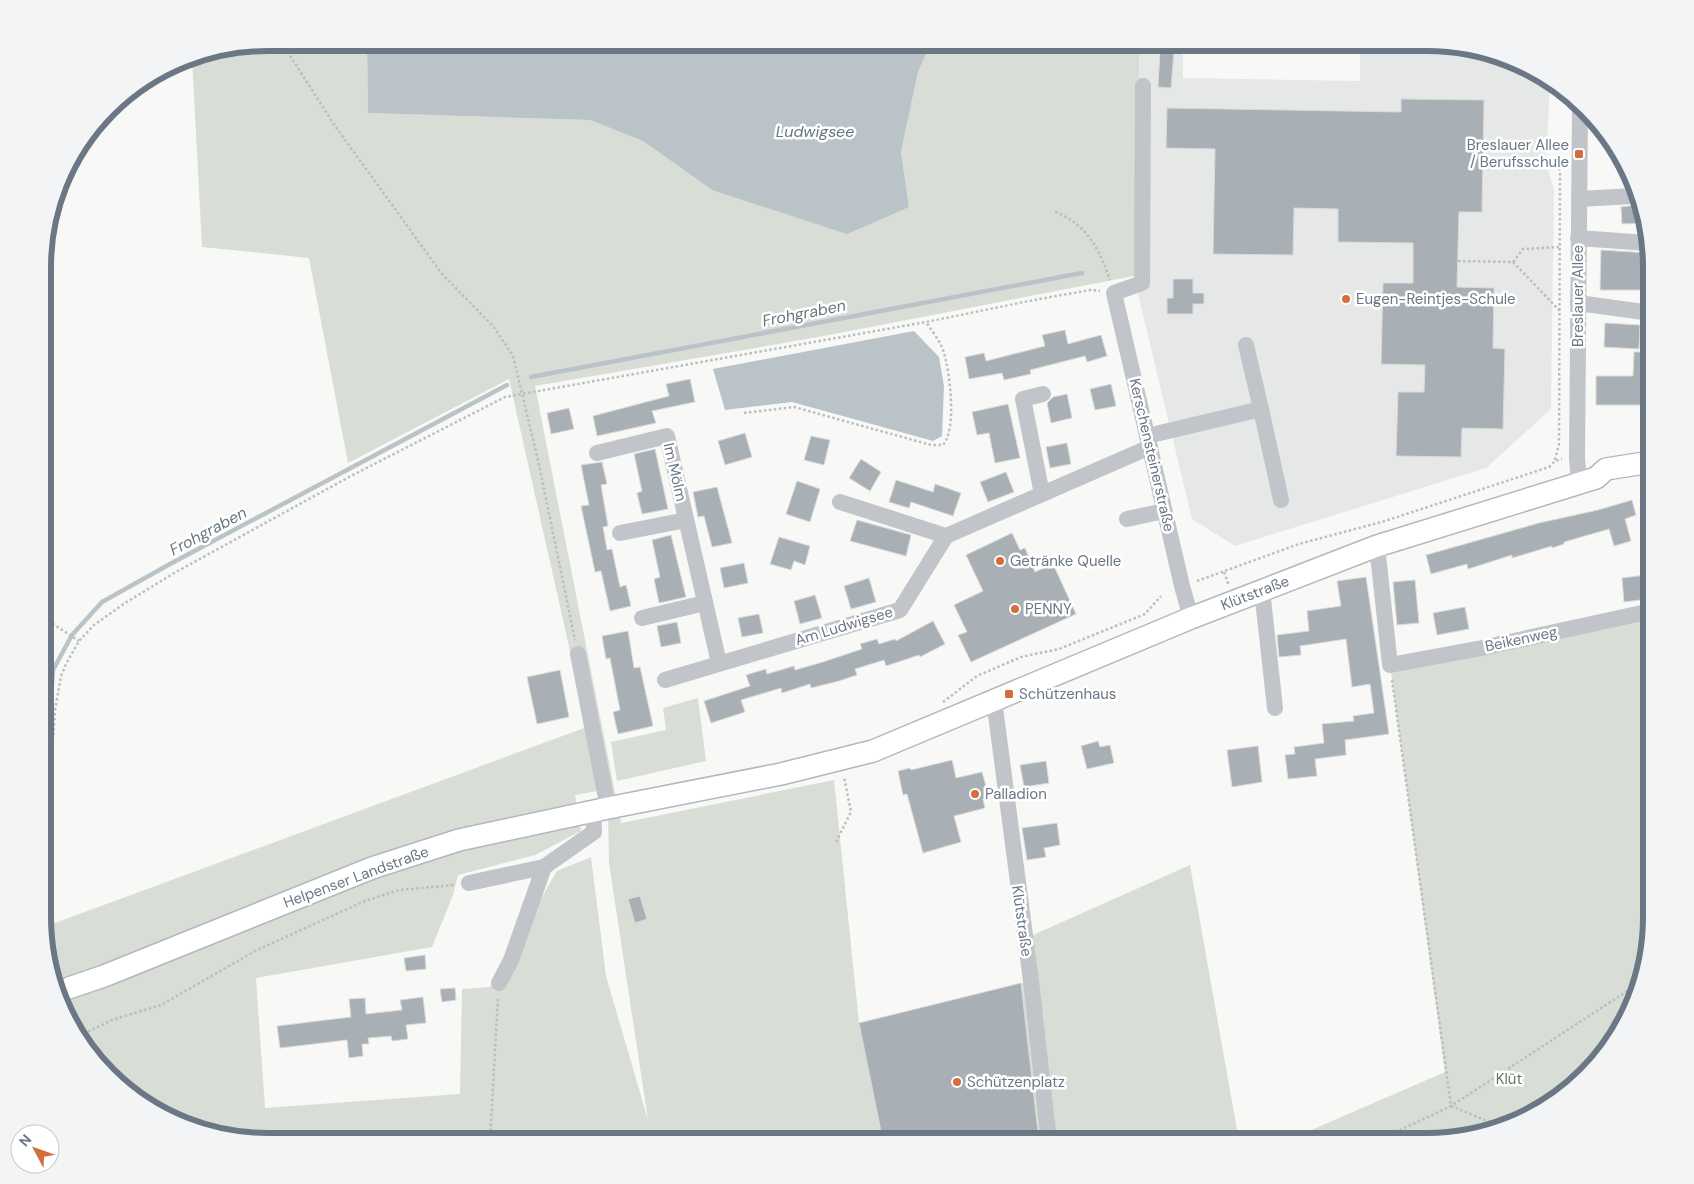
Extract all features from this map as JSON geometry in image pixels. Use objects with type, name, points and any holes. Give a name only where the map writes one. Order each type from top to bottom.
[{"type":"main road","name":"Klütstraße","points":[[662,798],[781,774],[873,751],[1191,618],[1378,546],[1587,481],[1606,470],[1643,463]]},
{"type":"main road","name":"Klütstraße","points":[[1587,481],[1608,482],[1643,476]]},
{"type":"main road","name":"Helpenser Landstraße","points":[[64,990],[104,976],[372,868],[459,840],[662,798]]},
{"type":"street","points":[[1114,293],[1142,283],[1143,86]]},
{"type":"street","name":"Breslauer Allee","points":[[1580,116],[1576,458],[1587,481]]},
{"type":"street","points":[[1578,199],[1630,196]]},
{"type":"street","points":[[1578,238],[1641,243]]},
{"type":"street","name":"Kerschensteinerstraße","points":[[1114,293],[1164,511],[1191,618]]},
{"type":"street","points":[[1578,303],[1643,312]]},
{"type":"street","points":[[1246,345],[1281,500]]},
{"type":"street","points":[[1042,494],[1023,399],[1043,394]]},
{"type":"street","points":[[840,502],[946,536],[1042,494],[1149,442],[1261,408]]},
{"type":"street","name":"Im Mölm","points":[[597,453],[667,436],[719,663]]},
{"type":"street","points":[[1127,519],[1164,511]]},
{"type":"street","name":"Im Mölm","points":[[620,533],[686,520]]},
{"type":"street","name":"Am Ludwigsee","points":[[665,680],[900,610],[946,536]]},
{"type":"street","points":[[1378,546],[1390,665]]},
{"type":"street","points":[[1262,590],[1275,708]]},
{"type":"street","points":[[642,618],[705,603]]},
{"type":"street","name":"Beikenweg","points":[[1390,665],[1482,648],[1643,613]]},
{"type":"street","points":[[469,883],[544,867],[594,832],[601,810],[578,654]]},
{"type":"street","name":"Klütstraße","points":[[994,700],[1031,981],[1048,1133]]},
{"type":"street","points":[[499,983],[511,960],[544,867]]},
{"type":"path","points":[[288,51],[335,126],[442,274],[493,326],[513,356],[538,460],[578,654]]},
{"type":"path","points":[[1194,582],[1299,544],[1385,521],[1549,467],[1554,461],[1559,444],[1561,247],[1558,155]]},
{"type":"path","points":[[51,770],[55,710],[61,676],[79,641],[94,625],[125,603],[185,567],[349,477],[505,398],[926,322],[1090,290],[1114,293],[1092,239],[1070,217],[1055,212]]},
{"type":"path","points":[[1513,262],[1523,249],[1561,247]]},
{"type":"path","points":[[1458,261],[1513,262],[1561,312]]},
{"type":"path","points":[[744,413],[794,407],[931,445],[943,445],[948,439],[951,398],[944,351],[926,322]]},
{"type":"path","points":[[1554,461],[1576,458]]},
{"type":"path","points":[[937,706],[977,676],[1021,657],[1059,649],[1145,614],[1161,596]]},
{"type":"path","points":[[51,623],[79,641]]},
{"type":"path","points":[[1390,665],[1451,1106]]},
{"type":"path","points":[[836,842],[851,812],[841,760]]},
{"type":"path","points":[[85,1033],[112,1020],[161,1005],[257,950],[365,902],[399,890],[469,883]]},
{"type":"path","points":[[490,1133],[499,983]]},
{"type":"path","points":[[1396,1133],[1451,1106],[1630,989]]},
{"type":"path","points":[[1451,1106],[1491,1122]]},
{"type":"shaded area","name":"Eugen-Reintjes-Schule","points":[[1139,51],[1183,51],[1183,78],[1360,81],[1360,51],[1455,53],[1469,55],[1509,68],[1535,80],[1550,90],[1546,162],[1554,190],[1551,409],[1486,468],[1235,546],[1192,519],[1138,294]]},
{"type":"green space","points":[[268,51],[367,51],[368,113],[590,120],[643,141],[712,190],[909,207],[901,152],[918,72],[927,51],[1139,51],[1139,275],[824,336],[535,386],[621,823],[834,780],[859,1023],[1031,981],[1024,939],[1190,865],[1238,1133],[268,1133],[225,1129],[198,1121],[159,1104],[125,1079],[105,1059],[80,1025],[63,986],[55,959],[52,924],[587,727],[509,379],[348,463],[309,258],[202,247],[192,65],[225,55]],"holes":[[[603,790],[608,808],[609,863],[648,1120],[606,976],[591,857],[557,871],[490,987],[462,989],[460,1094],[265,1108],[256,978],[432,947],[453,895],[458,875],[535,855],[581,831],[575,795]]]},
{"type":"green space","name":"Klüt","points":[[1643,613],[1643,916],[1639,959],[1626,999],[1606,1037],[1589,1059],[1569,1079],[1535,1104],[1496,1121],[1455,1131],[1426,1133],[1304,1133],[1445,1072],[1390,665]]},
{"type":"green space","points":[[698,698],[706,761],[617,781],[611,742],[666,730],[663,708]]},
{"type":"water","name":"Ludwigsee","points":[[367,51],[927,51],[918,72],[901,152],[909,207],[847,234],[712,190],[643,141],[590,120],[368,113]]},
{"type":"water","points":[[914,331],[939,357],[944,386],[942,436],[933,441],[792,402],[725,410],[713,369]]},
{"type":"building","points":[[1160,51],[1174,52],[1171,88],[1158,87]]},
{"type":"building","points":[[1401,99],[1484,100],[1482,212],[1459,212],[1457,287],[1494,288],[1493,348],[1505,349],[1503,429],[1462,428],[1461,457],[1396,456],[1398,392],[1424,392],[1425,365],[1381,364],[1383,283],[1413,283],[1413,243],[1338,242],[1338,209],[1294,208],[1293,255],[1213,254],[1215,149],[1166,148],[1167,108],[1401,112]]},
{"type":"building","points":[[1633,205],[1638,223],[1622,224],[1621,207]]},
{"type":"building","points":[[1601,250],[1642,253],[1643,290],[1600,290]]},
{"type":"building","points":[[1173,279],[1193,279],[1193,293],[1204,293],[1204,304],[1193,304],[1193,314],[1167,314],[1167,298],[1173,298]]},
{"type":"building","points":[[1605,323],[1640,325],[1639,349],[1604,347]]},
{"type":"building","points":[[1065,330],[1068,344],[1101,335],[1107,356],[1087,362],[1085,356],[1030,370],[1031,374],[1004,380],[1002,373],[969,379],[965,357],[984,353],[986,361],[1045,346],[1042,335]]},
{"type":"building","points":[[1634,352],[1643,352],[1643,405],[1596,405],[1596,376],[1633,376]]},
{"type":"building","points":[[690,379],[695,402],[652,411],[656,423],[597,436],[593,416],[669,396],[666,384]]},
{"type":"building","points":[[1111,384],[1116,406],[1095,410],[1090,389]]},
{"type":"building","points":[[1067,394],[1072,418],[1051,423],[1047,403],[1053,397]]},
{"type":"building","points":[[1008,404],[1020,458],[995,463],[989,433],[977,435],[972,412]]},
{"type":"building","points":[[569,408],[574,429],[551,434],[547,413]]},
{"type":"building","points":[[745,433],[752,457],[725,465],[718,441]]},
{"type":"building","points":[[811,436],[830,440],[824,465],[804,460]]},
{"type":"building","points":[[1067,443],[1071,464],[1050,468],[1046,447]]},
{"type":"building","points":[[655,449],[668,509],[642,514],[637,493],[642,491],[634,454]]},
{"type":"building","points":[[861,459],[881,472],[870,491],[849,478]]},
{"type":"building","points":[[602,462],[607,484],[601,485],[608,526],[603,527],[607,550],[612,549],[620,587],[626,585],[631,606],[610,611],[601,571],[595,572],[581,506],[589,505],[581,465]]},
{"type":"building","points":[[1006,472],[1014,492],[988,502],[980,482]]},
{"type":"building","points":[[896,480],[933,492],[935,484],[961,493],[953,516],[911,502],[909,508],[889,502]]},
{"type":"building","points":[[797,481],[820,489],[810,522],[786,514]]},
{"type":"building","points":[[717,487],[732,543],[712,547],[704,516],[698,517],[693,492]]},
{"type":"building","points":[[1632,500],[1636,515],[1625,519],[1631,541],[1614,546],[1609,529],[1564,542],[1564,544],[1552,548],[1552,546],[1512,558],[1512,555],[1468,569],[1467,564],[1431,574],[1426,555],[1539,523],[1598,510]]},
{"type":"building","points":[[857,520],[911,535],[906,556],[850,541]]},
{"type":"building","name":"PENNY","points":[[1012,533],[1020,550],[1025,548],[1035,572],[1053,564],[1076,614],[971,662],[958,635],[967,632],[954,605],[983,591],[966,555]]},
{"type":"building","points":[[671,535],[686,597],[659,603],[654,579],[660,577],[652,540]]},
{"type":"building","points":[[779,537],[810,546],[805,565],[794,561],[791,570],[770,564]]},
{"type":"building","points":[[744,563],[748,583],[724,588],[720,568]]},
{"type":"building","points":[[1643,575],[1643,600],[1624,602],[1622,578]]},
{"type":"building","points":[[1366,577],[1389,734],[1345,740],[1346,755],[1315,759],[1317,776],[1288,779],[1285,755],[1295,754],[1294,747],[1324,743],[1322,724],[1354,721],[1353,716],[1374,713],[1370,684],[1352,687],[1346,639],[1300,646],[1301,655],[1279,657],[1277,635],[1309,631],[1307,611],[1341,606],[1337,581]]},
{"type":"building","points":[[869,578],[876,602],[851,609],[844,586]]},
{"type":"building","points":[[1415,580],[1419,623],[1397,625],[1393,582]]},
{"type":"building","points":[[815,595],[822,618],[800,624],[794,601]]},
{"type":"building","points":[[1465,607],[1469,629],[1437,635],[1433,613]]},
{"type":"building","points":[[759,614],[763,633],[742,637],[738,618]]},
{"type":"building","points":[[933,621],[945,644],[920,657],[919,655],[886,666],[884,660],[855,669],[857,675],[839,681],[811,688],[810,684],[782,693],[781,688],[741,700],[745,712],[711,723],[704,701],[750,686],[746,675],[766,669],[767,674],[794,666],[795,670],[862,649],[860,644],[877,639],[879,644],[895,639],[896,641]]},
{"type":"building","points":[[677,622],[681,643],[661,647],[657,626]]},
{"type":"building","points":[[628,631],[634,668],[640,667],[653,726],[618,734],[613,712],[620,710],[610,658],[606,659],[602,636]]},
{"type":"building","points":[[560,670],[569,717],[537,724],[527,677]]},
{"type":"building","points":[[1098,741],[1100,747],[1110,745],[1114,763],[1087,769],[1081,746]]},
{"type":"building","points":[[1258,746],[1262,782],[1232,787],[1227,750]]},
{"type":"building","points":[[952,760],[956,778],[982,772],[989,797],[983,799],[985,808],[954,816],[961,842],[923,853],[907,794],[903,795],[898,771],[910,768],[911,770]]},
{"type":"building","points":[[1046,761],[1049,783],[1024,787],[1020,765]]},
{"type":"building","points":[[1057,823],[1060,845],[1044,848],[1046,857],[1027,860],[1022,828]]},
{"type":"building","points":[[640,896],[647,919],[635,923],[628,899]]},
{"type":"building","points":[[425,955],[426,969],[406,971],[404,958]]},
{"type":"building","name":"Schützenplatz","points":[[1021,983],[1038,1133],[881,1133],[859,1023]]},
{"type":"building","points":[[455,988],[456,1000],[442,1002],[440,989]]},
{"type":"building","points":[[423,997],[426,1023],[406,1025],[408,1039],[392,1041],[391,1036],[368,1038],[369,1044],[362,1044],[363,1056],[349,1058],[347,1040],[280,1048],[277,1026],[351,1017],[349,999],[365,998],[366,1014],[402,1010],[400,1000]]},
{"type":"waterway","name":"Frohgraben","points":[[531,377],[1082,273]]},
{"type":"waterway","name":"Frohgraben","points":[[51,697],[53,670],[72,635],[102,602],[507,385]]},
{"type":"place","name":"Breslauer Allee / Berufsschule","points":[[1579,154]]},
{"type":"place","name":"Eugen-Reintjes-Schule","points":[[1346,299]]},
{"type":"place","name":"Getränke Quelle","points":[[1000,561]]},
{"type":"place","name":"PENNY","points":[[1015,609]]},
{"type":"place","name":"Schützenhaus","points":[[1009,694]]},
{"type":"place","name":"Palladion","points":[[975,794]]},
{"type":"place","name":"Schützenplatz","points":[[957,1082]]}]
